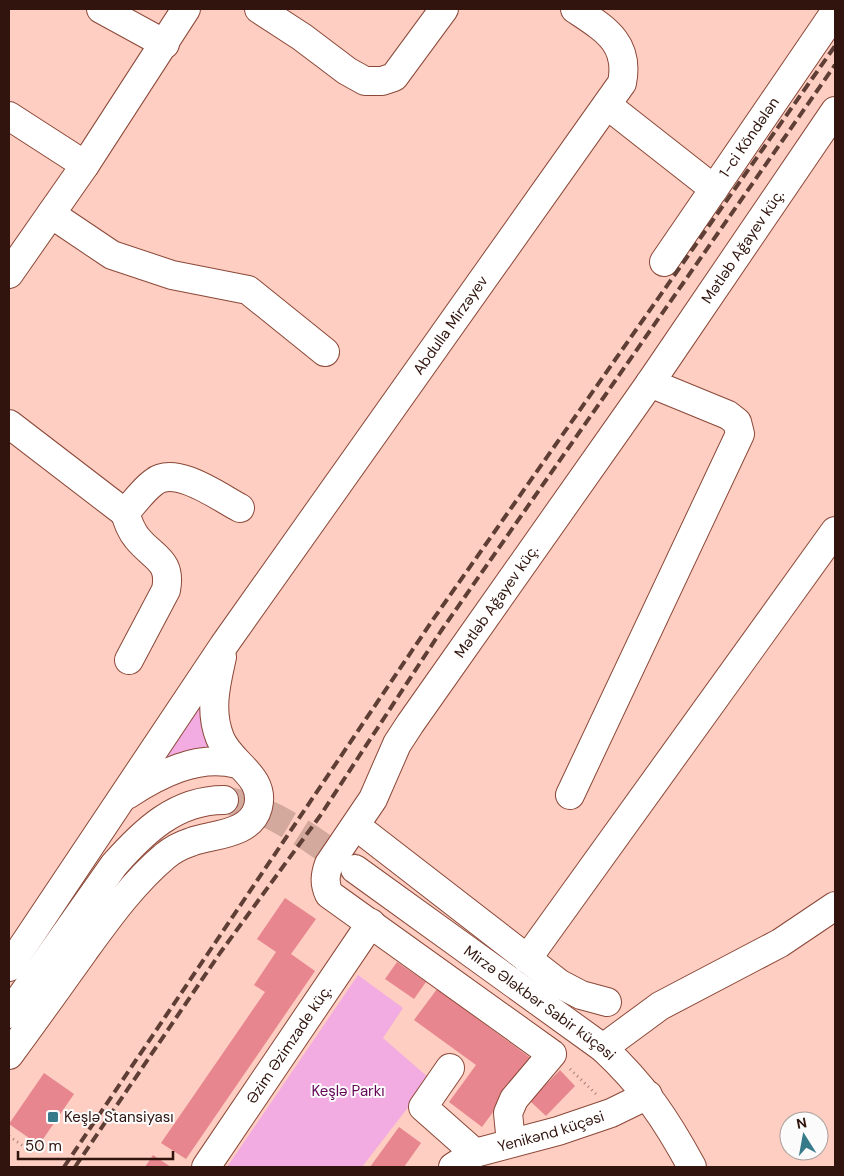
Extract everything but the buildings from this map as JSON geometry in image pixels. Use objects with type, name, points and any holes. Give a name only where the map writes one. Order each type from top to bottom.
[{"type":"street","points":[[101,9],[165,44]]},
{"type":"street","points":[[9,274],[85,165],[186,9]]},
{"type":"street","points":[[259,9],[302,37],[347,72],[366,82],[382,81],[394,77],[444,9]]},
{"type":"street","name":"Abdulla Mirzəyev","points":[[9,967],[224,645],[622,83],[624,70],[622,54],[607,31],[575,9]]},
{"type":"street","name":"1-ci Köndələn","points":[[664,262],[835,12]]},
{"type":"street","points":[[608,105],[714,189]]},
{"type":"street","name":"Mətləb Ağayev küç.","points":[[370,923],[330,894],[326,886],[325,874],[329,864],[356,826],[372,799],[397,744],[650,383],[835,111]]},
{"type":"street","points":[[9,116],[85,165]]},
{"type":"street","points":[[51,214],[112,255],[172,275],[248,290],[325,352]]},
{"type":"street","points":[[570,794],[740,434],[737,422],[728,415],[650,383]]},
{"type":"street","points":[[9,424],[125,513],[136,537],[164,563],[168,579],[166,590],[129,660]]},
{"type":"street","points":[[125,513],[154,482],[167,476],[185,479],[240,508]]},
{"type":"street","points":[[527,959],[835,531]]},
{"type":"street","points":[[9,1055],[114,909],[165,856],[191,842],[232,832],[250,820],[258,806],[258,789],[250,774],[237,764],[220,737],[214,713],[214,693],[224,645]]},
{"type":"street","points":[[122,798],[152,778],[176,768],[212,760],[237,764]]},
{"type":"street","points":[[9,1014],[114,865],[134,843],[159,821],[178,809],[209,800],[224,800]]},
{"type":"street","points":[[356,826],[560,984],[581,995],[607,1002]]},
{"type":"street","name":"Mirzə Ələkbər Sabir küçəsi","points":[[355,869],[603,1048],[631,1074],[648,1095],[675,1135],[692,1167]]},
{"type":"street","points":[[603,1048],[660,1006],[773,947],[835,906]]},
{"type":"street","points":[[370,923],[552,1054],[514,1099],[508,1113],[510,1143]]},
{"type":"street","name":"Əzim Əzimzade küç.","points":[[206,1167],[370,923]]},
{"type":"street","points":[[450,1068],[423,1107],[464,1160]]},
{"type":"street","name":"Yenikənd küçəsi","points":[[464,1160],[510,1143],[611,1114],[648,1095]]},
{"type":"path","points":[[552,1054],[591,1086],[611,1114]]},
{"type":"path","points":[[9,1136],[33,1153]]},
{"type":"green space","points":[[202,696],[216,752],[150,770]]},
{"type":"green space","name":"Keşlə Parkı","points":[[358,975],[403,1008],[383,1038],[430,1079],[362,1167],[227,1167]]},
{"type":"tunnel","points":[[224,800],[242,804],[276,818],[353,868]]},
{"type":"railway","points":[[64,1167],[432,621],[835,46]]},
{"type":"railway","points":[[75,1167],[220,953],[320,816],[441,631],[835,65]]},
{"type":"place","name":"Keşlə Stansiyası","points":[[53,1117]]}]
